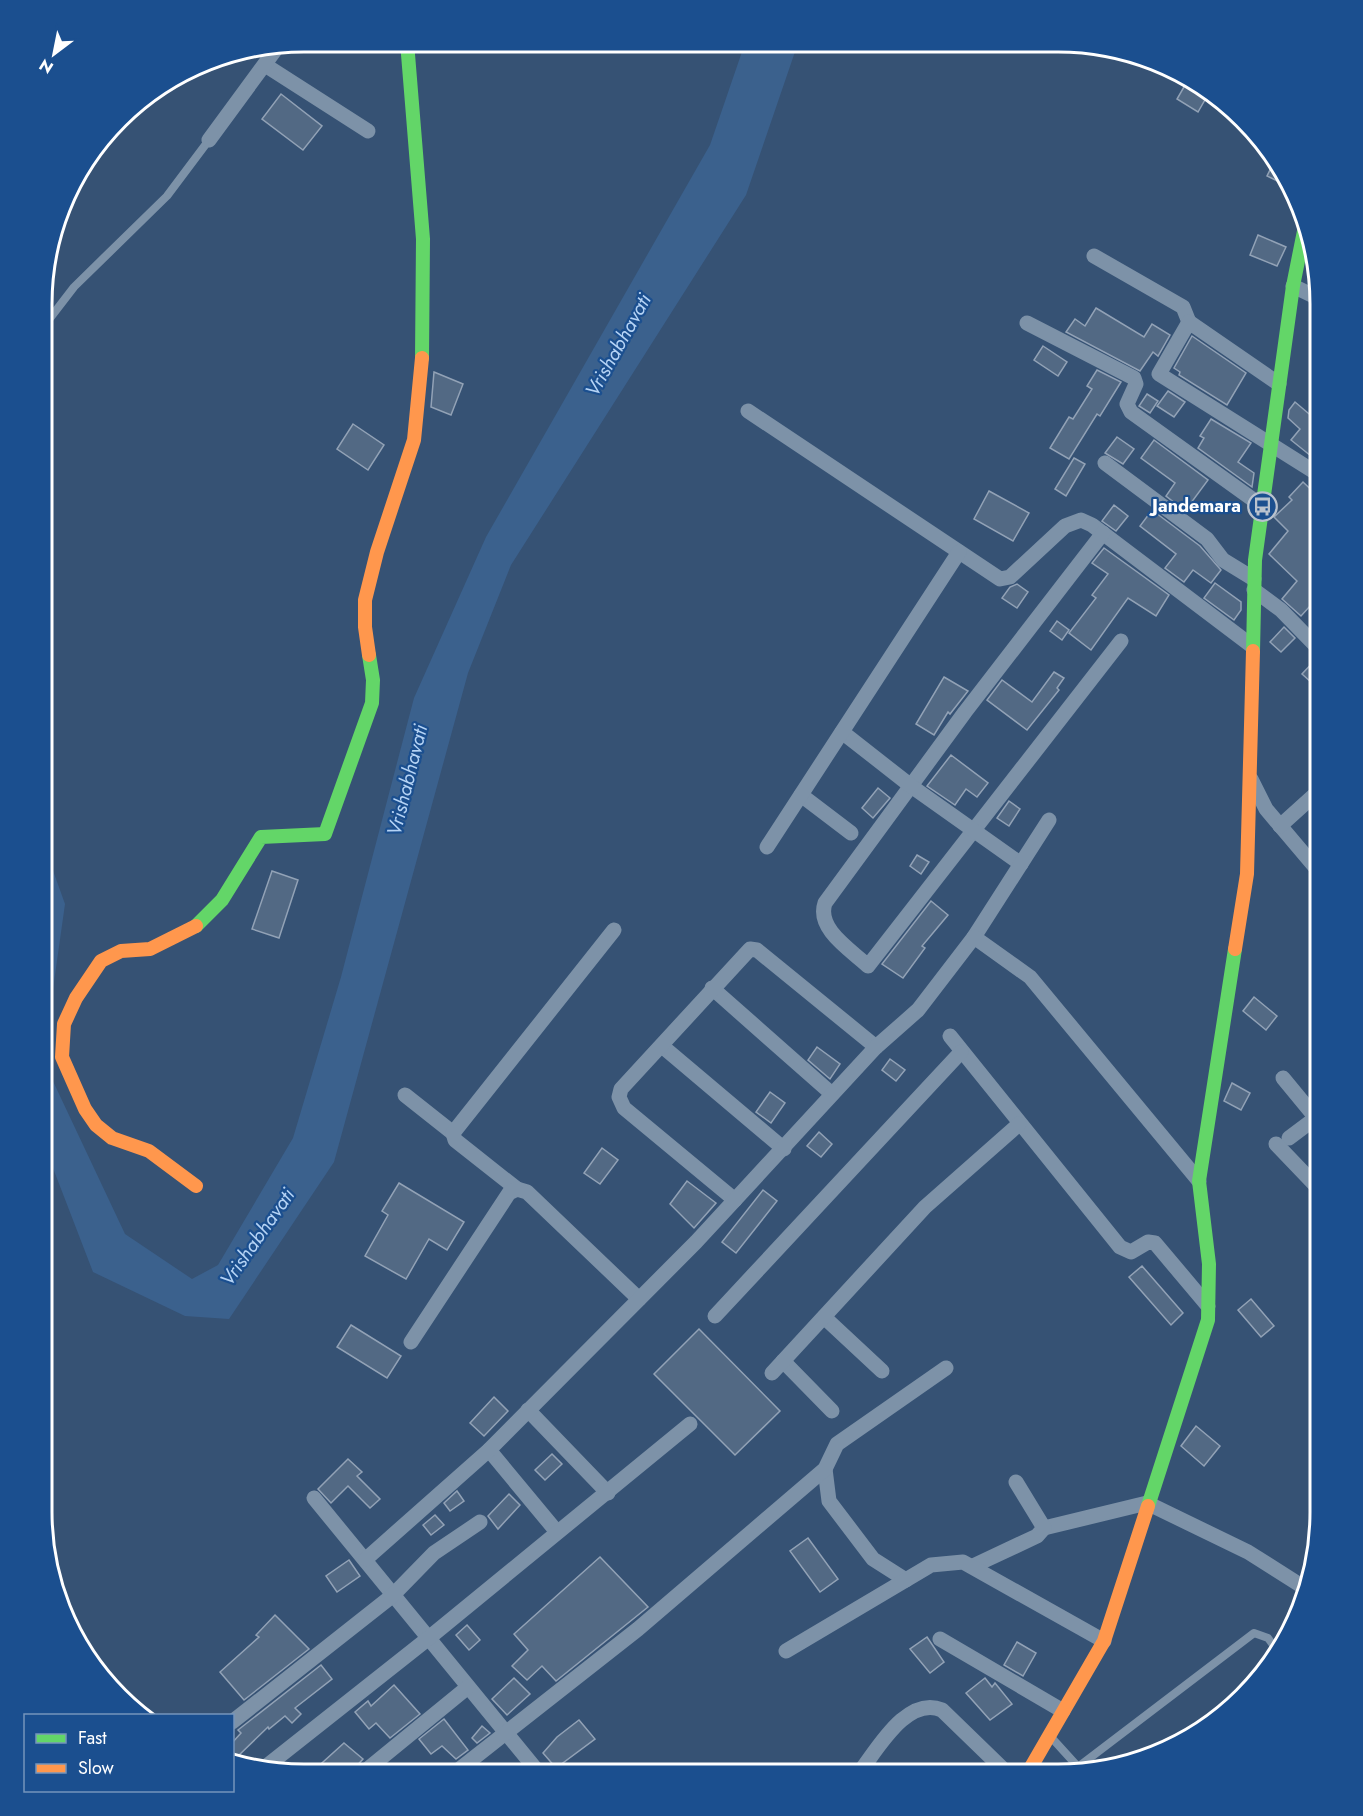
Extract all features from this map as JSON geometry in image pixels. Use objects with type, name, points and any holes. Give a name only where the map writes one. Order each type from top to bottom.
[{"type":"street","points":[[196,1186],[149,1151],[112,1138],[96,1125],[85,1109],[62,1057],[64,1024],[76,998],[101,961],[121,951],[150,949],[198,925],[222,900],[261,837],[325,834],[372,703],[374,692],[365,639],[365,603],[413,448],[422,356],[422,250],[416,132],[409,52]]},
{"type":"street","points":[[209,140],[272,55]]},
{"type":"street","points":[[265,65],[368,131]]},
{"type":"street","points":[[1033,1764],[1104,1641],[1208,1320],[1209,1264],[1199,1181],[1247,874],[1254,584],[1270,445],[1293,286],[1302,240]]},
{"type":"street","points":[[1094,256],[1183,307],[1189,322],[1279,384]]},
{"type":"street","points":[[1293,286],[1310,294]]},
{"type":"street","points":[[1189,322],[1160,376],[1310,469]]},
{"type":"street","points":[[1027,323],[1134,378],[1136,384],[1127,404],[1131,412],[1262,506]]},
{"type":"street","points":[[748,411],[995,576],[1006,578],[1065,526],[1081,520],[1103,533],[1252,646]]},
{"type":"street","points":[[1106,463],[1208,539],[1223,560],[1254,584],[1310,640]]},
{"type":"street","points":[[1103,533],[911,786],[822,911],[824,921],[830,930],[868,966],[1121,641]]},
{"type":"street","points":[[767,847],[959,552]]},
{"type":"street","points":[[842,732],[911,786],[1021,864]]},
{"type":"street","points":[[1250,776],[1266,809],[1310,861]]},
{"type":"street","points":[[801,795],[851,833]]},
{"type":"street","points":[[1280,826],[1310,799]]},
{"type":"street","points":[[366,1559],[489,1450],[784,1149],[876,1047],[918,1010],[974,938],[1050,820]]},
{"type":"street","points":[[453,1133],[614,930]]},
{"type":"street","points":[[974,938],[1030,977],[1199,1181]]},
{"type":"street","points":[[735,1200],[620,1103],[619,1097],[621,1089],[712,988],[750,950],[757,950],[876,1047]]},
{"type":"street","points":[[712,988],[832,1094]]},
{"type":"street","points":[[950,1036],[1120,1247],[1131,1252],[1148,1242],[1155,1243],[1208,1306]]},
{"type":"street","points":[[662,1046],[784,1149]]},
{"type":"street","points":[[715,1316],[961,1052]]},
{"type":"street","points":[[1283,1078],[1310,1107]]},
{"type":"street","points":[[405,1095],[453,1133],[455,1140],[517,1189],[527,1192],[639,1299]]},
{"type":"street","points":[[1310,1122],[1283,1141],[1310,1177]]},
{"type":"street","points":[[772,1373],[925,1208],[1019,1124]]},
{"type":"street","points":[[411,1342],[509,1193],[517,1189]]},
{"type":"street","points":[[824,1317],[882,1371]]},
{"type":"street","points":[[783,1361],[832,1411]]},
{"type":"street","points":[[466,1764],[638,1629],[825,1469],[837,1444],[946,1368]]},
{"type":"street","points":[[528,1410],[608,1493]]},
{"type":"street","points":[[273,1761],[430,1637],[690,1424]]},
{"type":"street","points":[[489,1450],[557,1532]]},
{"type":"street","points":[[825,1469],[829,1501],[873,1559],[906,1580]]},
{"type":"street","points":[[1016,1482],[1044,1528]]},
{"type":"street","points":[[314,1498],[366,1559],[392,1596],[430,1637],[531,1764]]},
{"type":"street","points":[[973,1566],[1037,1536],[1044,1528],[1147,1503],[1248,1552],[1300,1585]]},
{"type":"street","points":[[234,1720],[392,1596],[434,1553],[480,1522]]},
{"type":"street","points":[[786,1651],[938,1563],[963,1562],[1104,1641]]},
{"type":"street","points":[[940,1639],[1063,1711]]},
{"type":"street","points":[[374,1764],[468,1687]]},
{"type":"street","points":[[865,1764],[905,1715],[933,1708],[942,1710],[998,1764]]},
{"type":"lane","points":[[52,316],[74,287],[167,196],[209,140]]},
{"type":"lane","points":[[1087,1762],[1254,1633],[1268,1638],[1273,1645]]},
{"type":"lane","points":[[1049,1735],[1074,1763]]},
{"type":"water","name":"Vrishabhavati","points":[[742,52],[795,52],[746,195],[511,565],[468,673],[334,1162],[229,1319],[185,1316],[93,1272],[52,1165],[52,1079],[125,1234],[192,1279],[218,1265],[293,1138],[341,977],[414,698],[486,537],[710,145]]},
{"type":"water","points":[[52,868],[65,904],[52,996]]},
{"type":"building","points":[[1185,86],[1205,99],[1198,112],[1177,99]]},
{"type":"building","points":[[281,94],[322,126],[303,150],[262,119]]},
{"type":"building","points":[[1271,168],[1279,182],[1267,176]]},
{"type":"building","points":[[1258,235],[1286,247],[1277,266],[1250,255]]},
{"type":"building","points":[[1096,308],[1144,337],[1152,324],[1170,335],[1158,356],[1153,352],[1140,371],[1066,332],[1075,319],[1085,326]]},
{"type":"building","points":[[1192,336],[1246,373],[1227,405],[1179,375],[1180,372],[1174,368]]},
{"type":"building","points":[[1043,346],[1067,362],[1058,376],[1034,360]]},
{"type":"building","points":[[1097,370],[1121,382],[1100,416],[1097,414],[1069,459],[1050,448],[1069,417],[1073,419],[1092,389],[1087,386]]},
{"type":"building","points":[[434,372],[463,384],[451,415],[431,407]]},
{"type":"building","points":[[1168,391],[1185,402],[1174,417],[1157,406]]},
{"type":"building","points":[[1147,394],[1158,401],[1150,413],[1139,406]]},
{"type":"building","points":[[1295,402],[1310,415],[1310,455],[1291,440],[1300,429],[1288,418],[1289,410]]},
{"type":"building","points":[[1211,419],[1251,443],[1238,462],[1254,473],[1252,487],[1198,448],[1204,438],[1200,436]]},
{"type":"building","points":[[353,424],[384,445],[368,470],[337,449]]},
{"type":"building","points":[[1117,437],[1134,449],[1123,464],[1105,453]]},
{"type":"building","points":[[1154,440],[1208,480],[1185,511],[1166,496],[1175,483],[1141,458]]},
{"type":"building","points":[[1074,458],[1085,464],[1066,496],[1055,489]]},
{"type":"building","points":[[1303,482],[1310,489],[1310,606],[1301,616],[1282,599],[1297,581],[1269,554],[1288,531],[1274,517],[1292,500],[1289,497]]},
{"type":"building","points":[[989,491],[1029,513],[1013,541],[974,519]]},
{"type":"building","points":[[1114,505],[1128,516],[1116,531],[1102,521]]},
{"type":"building","points":[[1152,510],[1200,546],[1221,570],[1211,583],[1193,570],[1184,582],[1165,568],[1176,554],[1140,526]]},
{"type":"building","points":[[1104,548],[1169,595],[1156,616],[1128,598],[1091,650],[1069,633],[1096,598],[1092,595],[1108,574],[1092,563]]},
{"type":"building","points":[[1215,583],[1241,602],[1241,610],[1234,620],[1204,598]]},
{"type":"building","points":[[1017,584],[1028,592],[1017,608],[1002,598],[1010,587]]},
{"type":"building","points":[[1057,621],[1069,630],[1062,640],[1050,631]]},
{"type":"building","points":[[1284,627],[1295,638],[1281,652],[1270,642]]},
{"type":"building","points":[[1310,665],[1310,681],[1302,674]]},
{"type":"building","points":[[1054,672],[1064,678],[1057,688],[1059,690],[1027,730],[987,700],[1002,680],[1032,702]]},
{"type":"building","points":[[944,677],[968,691],[950,714],[948,712],[934,735],[916,724]]},
{"type":"building","points":[[951,755],[988,783],[977,797],[966,789],[955,805],[927,786]]},
{"type":"building","points":[[878,788],[890,798],[873,818],[862,808]]},
{"type":"building","points":[[1009,801],[1020,809],[1009,826],[997,818]]},
{"type":"building","points":[[917,855],[929,862],[921,874],[910,866]]},
{"type":"building","points":[[272,871],[298,880],[279,938],[252,929]]},
{"type":"building","points":[[931,901],[948,915],[922,946],[925,948],[903,978],[882,964]]},
{"type":"building","points":[[1254,997],[1277,1016],[1266,1030],[1243,1011]]},
{"type":"building","points":[[817,1047],[840,1064],[830,1079],[808,1060]]},
{"type":"building","points":[[890,1059],[905,1070],[896,1081],[882,1070]]},
{"type":"building","points":[[1232,1083],[1250,1093],[1241,1110],[1224,1101]]},
{"type":"building","points":[[770,1092],[785,1103],[771,1123],[756,1112]]},
{"type":"building","points":[[819,1132],[832,1144],[821,1157],[807,1146]]},
{"type":"building","points":[[602,1148],[618,1160],[600,1184],[584,1173]]},
{"type":"building","points":[[687,1181],[716,1203],[694,1228],[670,1204]]},
{"type":"building","points":[[399,1183],[464,1222],[447,1250],[429,1239],[406,1279],[365,1256],[388,1215],[382,1211]]},
{"type":"building","points":[[763,1190],[777,1201],[736,1253],[722,1242]]},
{"type":"building","points":[[1142,1266],[1183,1313],[1171,1325],[1129,1277]]},
{"type":"building","points":[[1251,1299],[1274,1326],[1261,1337],[1238,1310]]},
{"type":"building","points":[[351,1325],[401,1356],[387,1378],[337,1347]]},
{"type":"building","points":[[699,1329],[780,1411],[735,1455],[654,1374]]},
{"type":"building","points":[[494,1397],[508,1411],[484,1436],[470,1423]]},
{"type":"building","points":[[1196,1426],[1220,1446],[1204,1466],[1181,1446]]},
{"type":"building","points":[[552,1454],[562,1464],[545,1480],[535,1470]]},
{"type":"building","points":[[348,1459],[362,1472],[357,1476],[380,1499],[370,1508],[348,1486],[331,1503],[318,1489]]},
{"type":"building","points":[[457,1491],[464,1501],[450,1511],[444,1503]]},
{"type":"building","points":[[509,1494],[520,1505],[498,1529],[488,1516]]},
{"type":"building","points":[[435,1515],[444,1525],[431,1535],[423,1525]]},
{"type":"building","points":[[808,1538],[838,1579],[820,1592],[790,1551]]},
{"type":"building","points":[[600,1557],[648,1607],[556,1681],[542,1666],[527,1680],[512,1666],[528,1650],[514,1634]]},
{"type":"building","points":[[349,1560],[360,1576],[337,1592],[326,1576]]},
{"type":"building","points":[[275,1615],[309,1649],[244,1700],[220,1672],[259,1637],[256,1635]]},
{"type":"building","points":[[467,1625],[480,1640],[469,1650],[456,1635]]},
{"type":"building","points":[[927,1637],[944,1662],[930,1673],[910,1649]]},
{"type":"building","points":[[1017,1642],[1036,1653],[1023,1676],[1004,1665]]},
{"type":"building","points":[[321,1665],[332,1679],[295,1708],[301,1714],[292,1723],[285,1716],[269,1729],[268,1727],[239,1755],[234,1753],[234,1741],[241,1733],[238,1730]]},
{"type":"building","points":[[514,1678],[530,1694],[507,1715],[492,1699]]},
{"type":"building","points":[[985,1678],[992,1687],[995,1683],[1012,1704],[990,1720],[966,1693]]},
{"type":"building","points":[[394,1685],[420,1714],[390,1738],[376,1723],[369,1729],[355,1712],[368,1701],[371,1706]]},
{"type":"building","points":[[444,1719],[468,1750],[456,1759],[442,1746],[431,1754],[419,1739]]},
{"type":"building","points":[[579,1720],[595,1739],[561,1764],[553,1764],[543,1753],[557,1737]]},
{"type":"building","points":[[482,1726],[490,1733],[477,1743],[472,1738]]},
{"type":"building","points":[[344,1743],[363,1759],[358,1764],[321,1764]]},
{"type":"traffic: fast","points":[[408,52],[423,239],[422,358]]},
{"type":"traffic: fast","points":[[1253,651],[1255,560],[1293,286],[1302,240]]},
{"type":"traffic: fast","points":[[196,926],[222,900],[261,837],[325,834],[372,703],[373,680],[369,655]]},
{"type":"traffic: fast","points":[[1148,1506],[1208,1320],[1209,1264],[1199,1181],[1235,949]]},
{"type":"traffic: slow","points":[[369,655],[365,627],[365,600],[377,552],[414,440],[422,358]]},
{"type":"traffic: slow","points":[[1235,949],[1247,874],[1253,651]]},
{"type":"traffic: slow","points":[[196,926],[150,949],[121,951],[101,961],[76,998],[64,1024],[62,1057],[85,1109],[96,1125],[112,1138],[149,1151],[196,1186]]},
{"type":"traffic: slow","points":[[1033,1764],[1104,1641],[1148,1506]]},
{"type":"place","name":"Jandemara","points":[[1262,506]]}]
